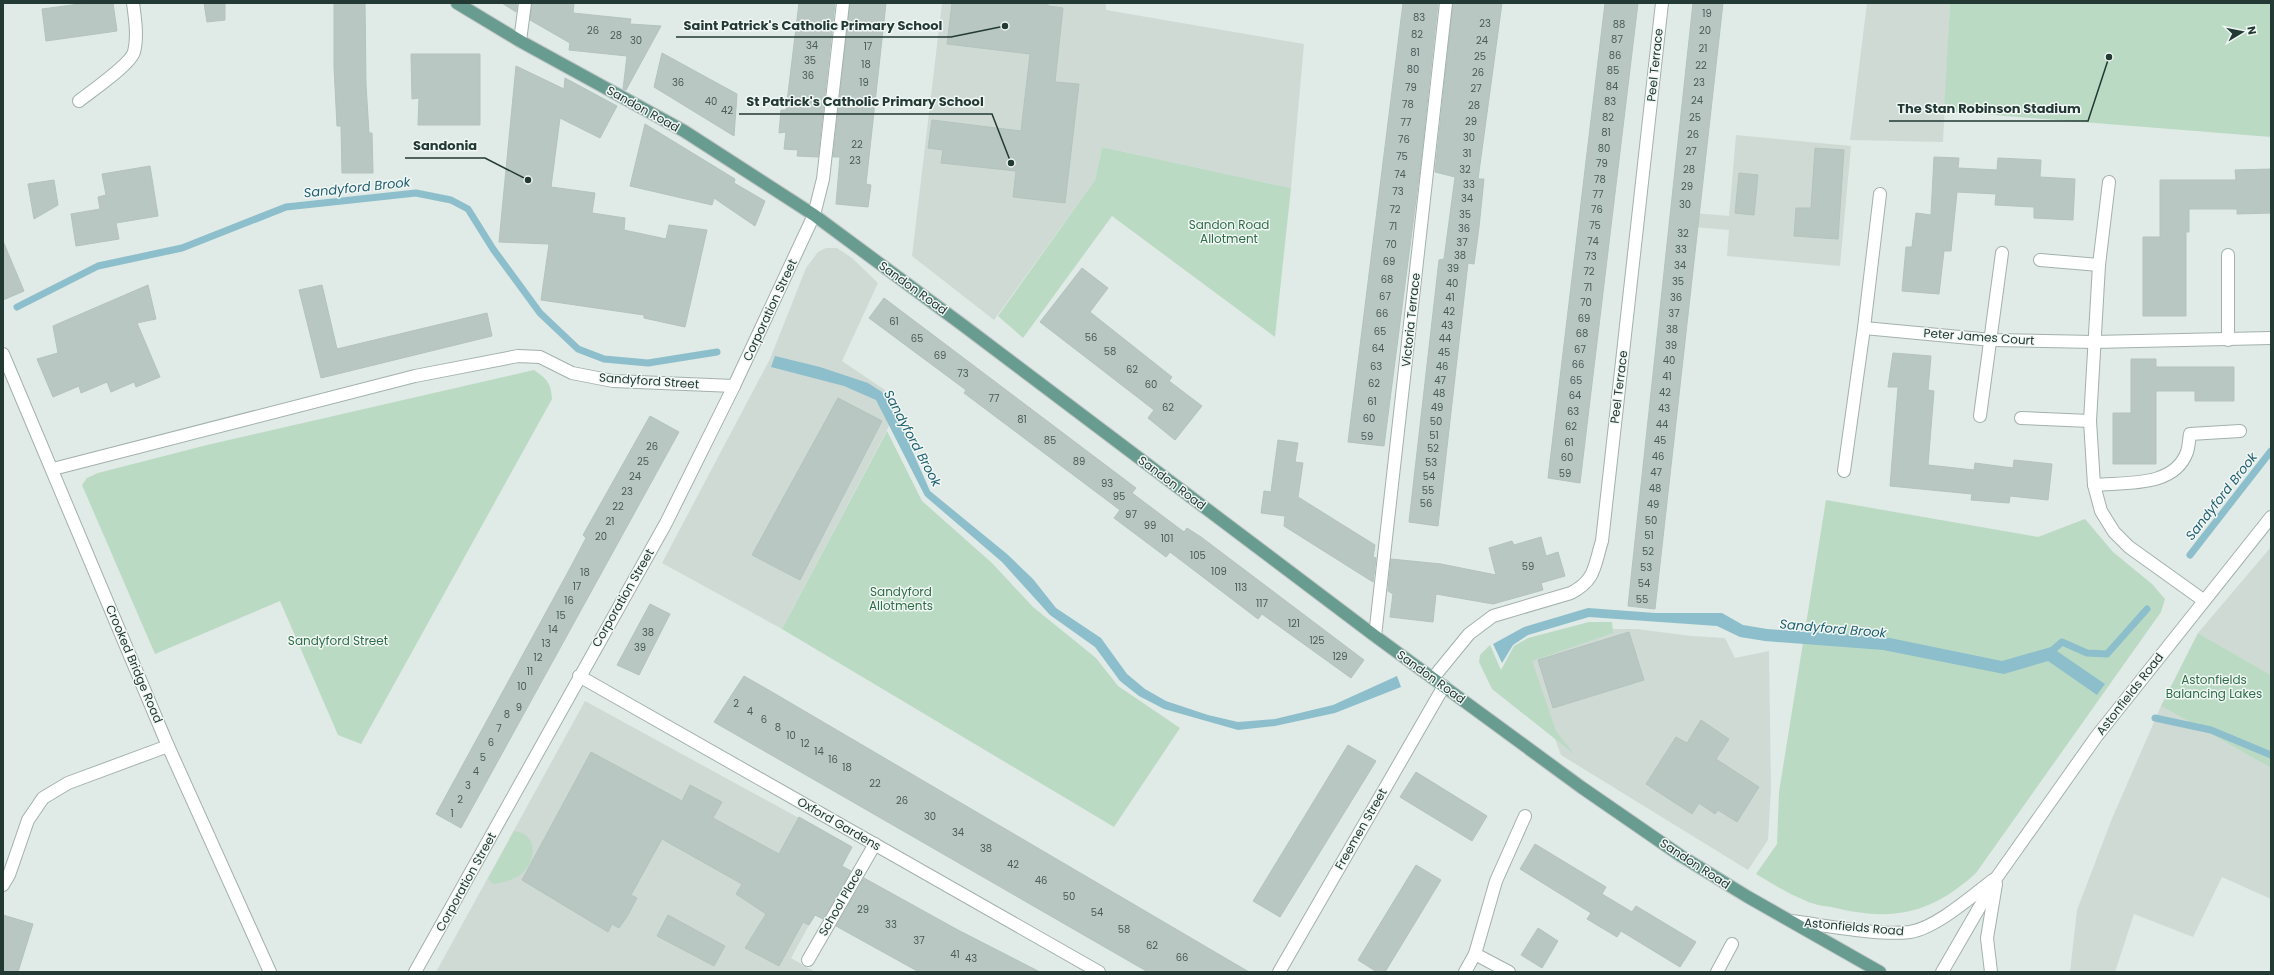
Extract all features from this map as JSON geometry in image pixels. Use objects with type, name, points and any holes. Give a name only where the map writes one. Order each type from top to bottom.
[{"type":"main road","name":"Sandon Road","points":[[457,3],[520,41],[684,131],[814,215],[1432,678],[1581,787],[1681,856],[1880,972]]},
{"type":"street","points":[[79,102],[122,67],[133,54],[136,38],[133,3]]},
{"type":"street","points":[[520,41],[526,3]]},
{"type":"street","name":"Corporation Street","points":[[415,972],[426,955],[579,676],[666,523],[734,386],[814,215],[823,179],[843,3]]},
{"type":"street","name":"Victoria Terrace","points":[[1376,636],[1446,3]]},
{"type":"street","name":"Peel Terrace","points":[[1432,678],[1469,634],[1494,616],[1571,593],[1591,578],[1602,541],[1662,3]]},
{"type":"street","points":[[2109,182],[2099,265],[2090,421],[2094,485],[2101,511],[2114,532],[2129,548],[2203,600]]},
{"type":"street","points":[[1844,471],[1864,328],[1880,194]]},
{"type":"street","points":[[1980,416],[1992,340],[2002,253]]},
{"type":"street","points":[[2228,255],[2228,340]]},
{"type":"street","points":[[2040,260],[2099,265]]},
{"type":"street","name":"Peter James Court","points":[[1864,328],[1992,340],[2094,342],[2271,339]]},
{"type":"street","name":"Crooked Bridge Road","points":[[3,354],[53,469],[168,746],[270,972]]},
{"type":"street","name":"Sandyford Street","points":[[53,469],[415,376],[518,356],[540,357],[572,373],[613,381],[734,386]]},
{"type":"street","points":[[2021,418],[2090,421]]},
{"type":"street","points":[[2094,485],[2157,480],[2168,475],[2180,464],[2187,452],[2190,434],[2240,432]]},
{"type":"street","name":"Astonfields Road","points":[[1942,972],[1997,877],[2096,737],[2203,600],[2271,517]]},
{"type":"street","name":"Oxford Gardens","points":[[579,676],[1099,972]]},
{"type":"street","name":"Freemen Street","points":[[1279,972],[1444,686]]},
{"type":"street","points":[[3,885],[10,875],[28,820],[43,798],[68,783],[168,746]]},
{"type":"street","points":[[1465,972],[1476,954],[1496,881],[1525,816]]},
{"type":"street","name":"School Place","points":[[808,960],[875,844]]},
{"type":"street","name":"Astonfields Road","points":[[1791,921],[1871,931],[1911,932],[1942,919],[1997,877]]},
{"type":"street","name":"Astonfields Road","points":[[1991,972],[1987,938],[1997,877]]},
{"type":"street","points":[[1717,972],[1732,944]]},
{"type":"street","points":[[1476,954],[1509,972]]},
{"type":"shaded area","points":[[942,3],[1106,3],[1106,10],[1304,44],[1291,188],[1102,147],[1095,180],[994,320],[912,256]]},
{"type":"shaded area","points":[[1867,3],[1950,3],[1943,142],[1850,140]]},
{"type":"shaded area","points":[[1736,135],[1851,146],[1840,266],[1727,256],[1729,230],[1669,225],[1671,211],[1729,216]]},
{"type":"shaded area","points":[[826,248],[837,248],[852,258],[878,283],[842,361],[885,390],[889,426],[782,629],[662,563],[770,359],[806,268],[818,252]]},
{"type":"shaded area","points":[[2271,547],[2271,675],[2198,633]]},
{"type":"shaded area","points":[[1613,629],[1637,629],[1691,636],[1725,638],[1735,658],[1769,651],[1771,789],[1768,840],[1748,870],[1561,755],[1526,659]]},
{"type":"shaded area","points":[[585,701],[852,847],[791,958],[815,972],[436,972]]},
{"type":"shaded area","points":[[2161,706],[2271,768],[2271,899],[2222,877],[2193,937],[2134,914],[2115,972],[2070,972],[2077,910],[2111,821]]},
{"type":"green space","points":[[1950,3],[2271,3],[2271,137],[1944,111]]},
{"type":"green space","name":"Sandon Road Allotment","points":[[1102,147],[1291,188],[1275,337],[1112,216],[1023,338],[998,316],[1095,180]]},
{"type":"green space","points":[[534,370],[548,382],[551,389],[552,399],[361,744],[338,735],[280,601],[155,654],[82,485],[87,478],[98,473],[207,445]]},
{"type":"green space","name":"Sandyford Allotments","points":[[887,431],[922,501],[992,563],[1033,607],[1096,658],[1118,686],[1180,728],[1114,827],[782,629]]},
{"type":"green space","points":[[1826,500],[2038,537],[2085,519],[2113,552],[2152,584],[2165,599],[2161,612],[1976,873],[1960,887],[1944,897],[1911,911],[1894,914],[1876,914],[1815,904],[1779,888],[1756,874],[1777,844],[1779,792]]},
{"type":"green space","points":[[1589,622],[1612,622],[1613,633],[1532,661],[1556,731],[1574,754],[1492,689],[1479,662],[1480,655],[1490,645],[1501,670],[1514,646],[1528,638]]},
{"type":"green space","name":"Astonfields Balancing Lakes","points":[[2198,633],[2271,675],[2271,768],[2161,706]]},
{"type":"green space","points":[[514,831],[522,833],[528,837],[531,843],[533,849],[530,863],[526,870],[517,877],[493,884],[488,879]]},
{"type":"water","points":[[775,356],[820,367],[868,383],[882,392],[904,432],[930,491],[1007,554],[1033,579],[1056,608],[1101,638],[1127,674],[1145,689],[1166,701],[1208,715],[1238,722],[1275,719],[1333,705],[1397,676],[1401,687],[1335,713],[1275,726],[1238,730],[1164,709],[1139,696],[1120,681],[1095,647],[1050,615],[1002,562],[925,496],[876,400],[844,386],[771,367]]},
{"type":"water","points":[[1588,608],[1655,613],[1722,613],[1743,625],[1767,629],[1885,637],[2002,661],[2051,647],[2105,684],[2097,695],[2048,661],[2004,674],[1883,650],[1765,641],[1740,637],[1717,626],[1589,617],[1528,635],[1513,645],[1502,663],[1493,644],[1524,627]]},
{"type":"building","points":[[87,3],[113,3],[117,31],[46,41],[42,9]]},
{"type":"building","points":[[204,3],[225,3],[225,20],[207,22]]},
{"type":"building","points":[[334,3],[365,3],[366,85],[369,133],[372,133],[373,173],[342,173],[341,126],[337,126],[334,67]]},
{"type":"building","points":[[502,3],[517,3],[516,12]]},
{"type":"building","points":[[532,3],[574,3],[573,13],[631,19],[630,24],[661,26],[626,90],[623,89],[627,56],[569,50],[570,43],[530,20]]},
{"type":"building","points":[[799,3],[835,3],[818,157],[797,156],[798,150],[784,149],[786,132],[779,133],[781,110],[786,110]]},
{"type":"building","points":[[850,3],[886,3],[866,184],[871,185],[868,207],[836,204],[840,157],[833,157]]},
{"type":"building","points":[[952,3],[1048,3],[1048,6],[1063,8],[1055,82],[1079,84],[1065,203],[1013,197],[1016,171],[941,163],[943,150],[928,148],[932,120],[1021,131],[1030,54],[947,44]]},
{"type":"building","points":[[1403,3],[1438,3],[1420,169],[1384,446],[1348,442]]},
{"type":"building","points":[[1453,3],[1502,3],[1478,179],[1484,179],[1479,227],[1474,264],[1468,263],[1438,526],[1409,522],[1439,260],[1444,259],[1455,177],[1435,172]]},
{"type":"building","points":[[1605,3],[1638,3],[1580,483],[1548,478]]},
{"type":"building","points":[[1693,3],[1723,3],[1655,609],[1628,606]]},
{"type":"building","points":[[662,53],[737,94],[734,136],[654,87]]},
{"type":"building","points":[[411,54],[480,54],[480,125],[418,125],[419,98],[412,99]]},
{"type":"building","points":[[516,66],[564,89],[565,78],[617,106],[600,138],[560,118],[551,187],[595,193],[592,213],[625,218],[624,230],[666,239],[669,225],[707,230],[685,327],[644,318],[644,315],[541,300],[549,244],[499,242]]},
{"type":"building","points":[[645,124],[735,179],[734,183],[765,201],[755,226],[714,198],[712,205],[630,186]]},
{"type":"building","points":[[1815,148],[1844,150],[1838,239],[1794,236],[1796,208],[1811,208]]},
{"type":"building","points":[[1934,157],[1959,158],[1958,168],[1997,170],[1998,158],[2041,160],[2040,177],[2075,179],[2073,220],[2034,218],[2034,207],[1995,205],[1996,194],[1957,192],[1951,251],[1944,251],[1939,294],[1902,291],[1906,247],[1912,247],[1916,213],[1931,215]]},
{"type":"building","points":[[150,166],[158,216],[116,223],[119,239],[76,246],[71,214],[100,209],[98,197],[106,195],[102,174]]},
{"type":"building","points":[[2271,169],[2271,213],[2237,214],[2237,209],[2189,209],[2189,232],[2186,232],[2186,316],[2143,316],[2143,237],[2160,237],[2160,180],[2236,180],[2235,170]]},
{"type":"building","points":[[1739,173],[1758,175],[1754,215],[1735,213]]},
{"type":"building","points":[[54,180],[58,205],[34,219],[28,184]]},
{"type":"building","points":[[3,241],[24,291],[3,300]]},
{"type":"building","points":[[1082,268],[1108,288],[1090,312],[1172,377],[1169,381],[1202,406],[1175,440],[1148,418],[1154,410],[1040,322]]},
{"type":"building","points":[[148,285],[156,319],[137,323],[160,377],[136,387],[134,382],[111,392],[107,382],[81,393],[79,386],[53,397],[37,359],[58,353],[53,326]]},
{"type":"building","points":[[322,285],[337,349],[487,313],[492,336],[321,378],[299,290]]},
{"type":"building","points":[[884,298],[1136,488],[1132,493],[1184,532],[1187,528],[1201,537],[1364,660],[1351,678],[1262,614],[1258,619],[1170,552],[1166,557],[1114,518],[1120,510],[964,393],[966,390],[869,318]]},
{"type":"building","points":[[1893,353],[1931,356],[1928,390],[1934,391],[1928,465],[1974,470],[1975,463],[2013,468],[2014,460],[2052,464],[2048,500],[2010,496],[2009,503],[1971,500],[1972,494],[1890,486],[1898,387],[1888,387]]},
{"type":"building","points":[[2131,359],[2156,359],[2156,367],[2234,367],[2234,401],[2195,401],[2195,391],[2156,391],[2156,464],[2113,464],[2113,413],[2131,413]]},
{"type":"building","points":[[838,398],[882,421],[800,580],[752,555]]},
{"type":"building","points":[[650,416],[679,432],[461,828],[436,814],[586,538],[583,535]]},
{"type":"building","points":[[1278,440],[1298,443],[1295,462],[1303,463],[1298,497],[1375,545],[1373,557],[1376,558],[1373,582],[1284,526],[1285,516],[1261,513],[1264,491],[1271,492]]},
{"type":"building","points":[[1541,537],[1546,556],[1558,552],[1565,576],[1541,583],[1543,590],[1493,604],[1436,594],[1433,622],[1390,617],[1393,594],[1388,591],[1391,559],[1441,564],[1496,575],[1489,548],[1512,541],[1514,545]]},
{"type":"building","points":[[650,604],[670,614],[639,675],[617,665]]},
{"type":"building","points":[[1629,632],[1644,680],[1553,708],[1538,660]]},
{"type":"building","points":[[744,676],[1249,972],[1148,972],[714,722]]},
{"type":"building","points":[[1701,720],[1729,739],[1716,759],[1759,787],[1737,822],[1718,810],[1715,814],[1699,803],[1692,814],[1646,784],[1676,737],[1687,743]]},
{"type":"building","points":[[1348,745],[1376,761],[1280,917],[1253,901]]},
{"type":"building","points":[[591,752],[682,801],[690,785],[722,802],[713,818],[779,854],[799,817],[852,847],[842,866],[851,871],[823,919],[815,915],[809,925],[803,922],[779,966],[745,948],[766,914],[736,894],[742,884],[662,839],[631,895],[637,898],[628,915],[619,928],[612,924],[608,932],[522,880]]},
{"type":"building","points":[[1416,772],[1487,816],[1472,841],[1400,797]]},
{"type":"building","points":[[1535,844],[1606,887],[1602,894],[1632,912],[1636,906],[1696,942],[1680,967],[1621,931],[1617,937],[1587,919],[1591,913],[1520,869]]},
{"type":"building","points":[[1416,865],[1441,880],[1385,972],[1377,972],[1358,960]]},
{"type":"building","points":[[864,878],[958,930],[1040,972],[919,972],[836,926]]},
{"type":"building","points":[[3,915],[33,924],[18,972],[3,972]]},
{"type":"building","points":[[668,915],[725,946],[714,966],[657,936]]},
{"type":"building","points":[[1538,928],[1558,941],[1542,968],[1521,955]]},
{"type":"waterway","name":"Sandyford Brook","points":[[17,307],[98,266],[182,248],[286,207],[416,193],[451,200],[468,209],[493,249],[540,313],[578,349],[604,359],[648,363],[717,352]]},
{"type":"waterway","name":"Sandyford Brook","points":[[2190,555],[2271,451]]},
{"type":"waterway","name":"Sandyford Brook","points":[[2047,655],[2062,642],[2087,653],[2107,654],[2147,609]]},
{"type":"waterway","points":[[2155,718],[2211,730],[2271,755]]},
{"type":"place","name":"Saint Patrick's Catholic Primary School","points":[[1005,26]]},
{"type":"place","name":"The Stan Robinson Stadium","points":[[2109,57]]},
{"type":"place","name":"St Patrick's Catholic Primary School","points":[[1011,163]]},
{"type":"place","name":"Sandonia","points":[[528,180]]}]
